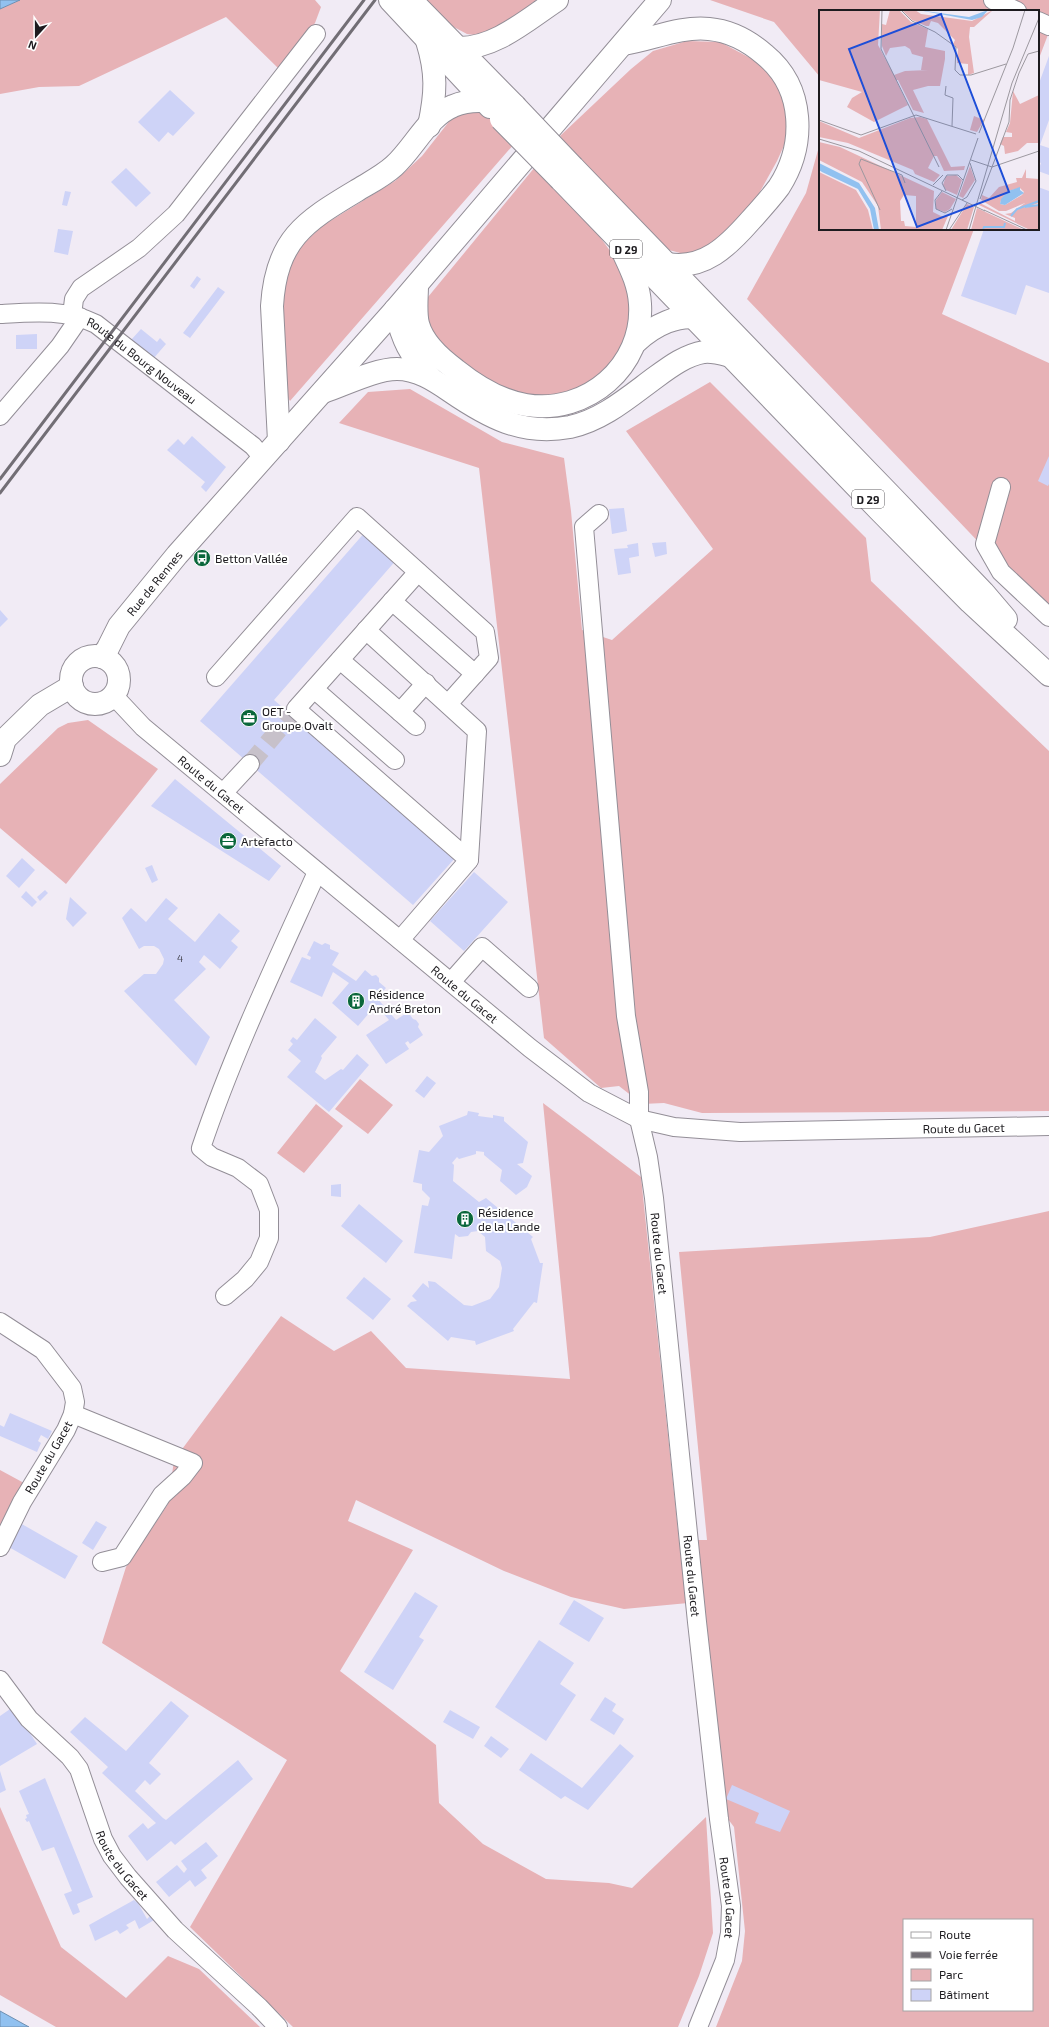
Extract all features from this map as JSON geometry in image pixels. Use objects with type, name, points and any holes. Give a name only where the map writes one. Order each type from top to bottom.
[{"type":"main road","name":"D 29","points":[[390,0],[484,100],[508,112]]},
{"type":"main road","name":"D 29","points":[[411,0],[458,48],[508,112],[567,173],[668,264],[738,350],[965,597],[1049,675]]},
{"type":"main road","points":[[458,48],[479,45],[502,36],[557,0]]},
{"type":"main road","name":"Rue de Rennes","points":[[108,661],[108,648],[119,626],[177,555],[264,459],[417,285],[660,0]]},
{"type":"main road","points":[[623,44],[643,42],[687,29],[725,31],[745,40],[776,64],[789,83],[795,103],[798,124],[796,143],[790,165],[769,201],[736,236],[713,256],[689,265],[668,264]]},
{"type":"main road","points":[[426,38],[434,66],[435,77],[433,106],[429,126]]},
{"type":"main road","points":[[279,441],[272,306],[278,267],[284,254],[298,234],[313,218],[393,167],[408,153],[429,126],[445,110],[462,102],[484,100]]},
{"type":"main road","name":"D 29","points":[[567,173],[618,242],[693,317],[738,350],[983,592],[1049,670]]},
{"type":"main road","points":[[618,242],[634,276],[638,290],[640,316],[636,342]]},
{"type":"main road","points":[[417,285],[418,324],[432,349],[447,364],[488,391],[509,401],[526,405],[559,406],[592,394],[615,376],[624,364],[636,342],[646,332],[667,322],[693,317]]},
{"type":"main road","points":[[395,310],[403,340],[414,359],[430,377]]},
{"type":"main road","points":[[322,392],[385,370],[411,370],[430,377],[482,412],[500,421],[519,427],[553,429],[586,422],[611,410],[684,358],[706,352],[738,350]]},
{"type":"main road","points":[[93,656],[108,661],[118,672],[118,688],[109,699],[91,703],[76,692],[72,678],[78,663],[93,656]]},
{"type":"main road","points":[[0,754],[16,747],[48,714],[76,692]]},
{"type":"street","points":[[993,0],[1015,10]]},
{"type":"street","points":[[1039,21],[1049,26]]},
{"type":"street","points":[[0,416],[60,346],[76,316],[74,299],[81,288],[139,248],[176,214],[316,34]]},
{"type":"street","name":"Route du Bourg Nouveau","points":[[0,314],[47,312],[76,316],[96,324],[253,446],[264,459]]},
{"type":"street","points":[[1001,487],[985,544],[1001,572],[1049,617]]},
{"type":"street","points":[[599,514],[584,527],[626,1016],[639,1092],[639,1119]]},
{"type":"street","points":[[216,677],[357,517],[486,632],[489,658],[448,704]]},
{"type":"street","points":[[418,572],[294,712],[469,860]]},
{"type":"street","points":[[392,601],[474,674]]},
{"type":"street","points":[[366,630],[477,731],[469,860],[400,940]]},
{"type":"street","points":[[340,660],[416,726]]},
{"type":"street","points":[[400,712],[426,683]]},
{"type":"street","points":[[314,689],[395,760]]},
{"type":"street","name":"Route du Gacet","points":[[109,699],[115,711],[143,727],[530,1048],[589,1093],[639,1119],[674,1127],[740,1132],[1049,1126]]},
{"type":"street","points":[[223,793],[250,764]]},
{"type":"street","points":[[225,1296],[245,1279],[259,1262],[269,1238],[269,1210],[259,1184],[238,1168],[212,1158],[200,1148],[213,1112],[266,982],[317,872]]},
{"type":"street","points":[[451,982],[482,947],[529,988]]},
{"type":"street","name":"Route du Gacet","points":[[639,1119],[648,1157],[654,1198],[697,1622],[719,1819],[731,1906],[730,1932],[725,1960],[698,2027]]},
{"type":"street","name":"Route du Gacet","points":[[0,1322],[23,1335],[43,1350],[72,1388],[75,1402],[73,1414],[66,1430],[22,1502],[0,1547]]},
{"type":"street","points":[[73,1414],[193,1463],[183,1476],[162,1495],[122,1557],[102,1562]]},
{"type":"street","name":"Route du Gacet","points":[[0,1680],[29,1719],[70,1757],[79,1769],[103,1838],[112,1856],[128,1877],[175,1930],[278,2027]]},
{"type":"green space","points":[[20,0],[315,0],[321,7],[315,23],[279,69],[226,17],[79,86],[39,87],[0,94],[0,9]]},
{"type":"green space","points":[[425,0],[536,0],[512,20],[482,36],[467,34],[450,25]]},
{"type":"green space","points":[[710,0],[1049,0],[1049,32],[1039,58],[1039,10],[819,10],[819,76],[774,22]]},
{"type":"green space","points":[[687,41],[720,42],[754,60],[777,82],[788,110],[786,141],[777,161],[757,197],[723,235],[699,252],[684,254],[669,250],[576,156],[560,136],[631,69],[653,51]]},
{"type":"green space","points":[[474,111],[488,115],[514,144],[290,401],[287,396],[281,311],[284,276],[302,245],[322,226],[395,181],[422,156],[455,114]]},
{"type":"green space","points":[[819,147],[819,230],[974,230],[942,314],[1049,363],[1049,616],[747,299],[806,193]]},
{"type":"green space","points":[[535,167],[592,226],[616,259],[631,287],[630,323],[621,352],[601,378],[571,395],[536,399],[503,388],[463,365],[439,342],[425,322],[428,297]]},
{"type":"green space","points":[[710,382],[866,538],[871,581],[1049,751],[1049,1111],[702,1113],[664,1103],[642,1104],[619,1086],[601,1088],[544,1038],[479,468],[339,423],[368,392],[410,389],[502,442],[564,458],[571,511],[582,630],[612,640],[713,549],[626,431]]},
{"type":"green space","points":[[88,720],[158,769],[66,884],[0,828],[0,784],[58,728],[68,723]]},
{"type":"green space","points":[[360,1079],[393,1105],[368,1134],[335,1109]]},
{"type":"green space","points":[[543,1103],[641,1177],[679,1540],[707,1540],[679,1252],[930,1237],[1049,1211],[1049,2027],[716,2027],[742,1961],[745,1931],[734,1827],[722,1811],[699,1602],[624,1609],[571,1597],[504,1571],[356,1500],[348,1521],[413,1550],[340,1671],[436,1745],[439,1803],[483,1844],[546,1879],[609,1883],[632,1888],[706,1817],[713,1933],[699,1976],[678,2027],[293,2027],[190,1927],[287,1760],[102,1643],[126,1567],[168,1504],[174,1460],[281,1316],[334,1351],[371,1331],[406,1368],[570,1379]]},
{"type":"green space","points":[[316,1104],[343,1126],[304,1173],[277,1153]]},
{"type":"green space","points":[[0,1470],[24,1483],[0,1526]]},
{"type":"green space","points":[[0,1807],[61,1947],[126,1998],[168,1956],[199,1969],[260,2027],[56,2027],[0,1995]]},
{"type":"water","points":[[0,0],[20,0],[0,9]]},
{"type":"water","points":[[0,2011],[29,2027],[0,2027]]},
{"type":"building","points":[[1049,56],[1049,120],[1040,145],[1049,148],[1049,175],[1039,171],[1041,163],[1039,162],[1039,83]]},
{"type":"building","points":[[170,90],[195,113],[173,136],[168,132],[159,142],[138,122]]},
{"type":"building","points":[[126,168],[151,193],[136,207],[111,182]]},
{"type":"building","points":[[1039,187],[1049,191],[1049,293],[1026,285],[1016,315],[961,296],[984,230],[1039,230]]},
{"type":"building","points":[[65,191],[71,192],[67,206],[62,205]]},
{"type":"building","points":[[58,229],[73,231],[68,255],[54,252]]},
{"type":"building","points":[[197,276],[201,279],[194,289],[190,286]]},
{"type":"building","points":[[218,287],[225,292],[190,338],[183,333]]},
{"type":"building","points":[[141,329],[157,342],[160,338],[166,344],[153,359],[131,340]]},
{"type":"building","points":[[37,334],[37,349],[16,349],[16,335]]},
{"type":"building","points":[[192,436],[226,467],[206,492],[201,487],[205,482],[167,450],[178,439],[184,445]]},
{"type":"building","points":[[1049,456],[1049,484],[1048,486],[1038,481]]},
{"type":"building","points":[[624,508],[627,531],[612,534],[609,509]]},
{"type":"building","name":"OET - Groupe Ovalt","points":[[366,531],[398,558],[274,700],[456,857],[413,905],[200,721]]},
{"type":"building","points":[[666,542],[667,554],[655,557],[652,543]]},
{"type":"building","points":[[638,543],[639,556],[629,558],[631,573],[618,575],[614,549],[628,548],[627,545]]},
{"type":"building","points":[[0,610],[8,619],[0,627]]},
{"type":"building","name":"Artefacto","points":[[175,779],[281,866],[269,881],[151,806]]},
{"type":"building","points":[[22,858],[35,870],[19,888],[6,876]]},
{"type":"building","points":[[152,865],[158,880],[152,883],[145,868]]},
{"type":"building","points":[[474,872],[508,902],[464,951],[430,921]]},
{"type":"building","points":[[45,890],[48,893],[40,901],[37,897]]},
{"type":"building","points":[[26,891],[37,902],[32,907],[21,897]]},
{"type":"building","points":[[70,897],[87,913],[73,927],[66,919]]},
{"type":"building","points":[[166,898],[178,908],[168,919],[195,942],[219,913],[240,931],[231,941],[238,947],[220,969],[204,955],[199,962],[206,969],[174,1000],[210,1037],[196,1066],[124,991],[144,974],[156,974],[163,964],[164,959],[159,949],[154,946],[144,946],[139,949],[122,918],[131,908],[146,922]]},
{"type":"building","name":"Résidence André Breton","points":[[314,941],[322,945],[325,943],[330,945],[330,949],[339,953],[332,965],[356,981],[365,970],[372,976],[376,975],[379,978],[379,982],[386,988],[377,998],[396,1020],[408,1012],[419,1024],[418,1027],[423,1035],[410,1044],[408,1041],[405,1043],[409,1049],[386,1064],[366,1035],[389,1020],[376,1005],[358,1026],[332,1003],[349,983],[333,972],[322,997],[290,982],[302,957],[310,960],[311,957],[307,955]]},
{"type":"building","points":[[315,1018],[337,1037],[321,1056],[322,1058],[315,1072],[325,1080],[341,1069],[343,1070],[357,1054],[369,1065],[329,1112],[287,1077],[301,1061],[288,1050],[293,1044],[290,1041],[293,1037],[297,1040]]},
{"type":"building","points":[[427,1076],[436,1083],[424,1098],[415,1091]]},
{"type":"building","name":"Résidence de la Lande","points":[[468,1111],[479,1113],[478,1116],[493,1118],[493,1115],[504,1117],[504,1121],[528,1142],[523,1163],[517,1164],[532,1176],[527,1187],[516,1195],[500,1181],[502,1170],[484,1155],[484,1152],[476,1151],[476,1154],[459,1159],[457,1157],[452,1163],[454,1165],[453,1181],[479,1202],[486,1198],[533,1237],[531,1239],[540,1263],[543,1263],[537,1303],[534,1302],[513,1329],[514,1331],[476,1345],[475,1341],[451,1337],[448,1341],[407,1306],[411,1302],[417,1301],[412,1296],[423,1283],[429,1288],[428,1281],[435,1282],[464,1305],[472,1306],[490,1299],[499,1287],[502,1268],[500,1261],[486,1251],[485,1237],[478,1231],[471,1232],[468,1236],[459,1237],[455,1234],[452,1259],[414,1253],[422,1205],[428,1206],[430,1198],[422,1190],[422,1184],[413,1182],[419,1150],[429,1152],[443,1136],[439,1126],[467,1115]]},
{"type":"building","points":[[341,1184],[341,1197],[331,1196],[331,1185]]},
{"type":"building","points":[[359,1204],[403,1241],[386,1263],[341,1226]]},
{"type":"building","points":[[364,1277],[391,1299],[373,1320],[346,1298]]},
{"type":"building","points":[[10,1413],[52,1431],[48,1439],[41,1435],[38,1441],[41,1443],[37,1452],[0,1436],[0,1425],[4,1427]]},
{"type":"building","points":[[96,1521],[107,1527],[93,1550],[82,1543]]},
{"type":"building","points":[[20,1523],[78,1556],[65,1579],[7,1546]]},
{"type":"building","points":[[415,1592],[438,1606],[419,1637],[424,1640],[393,1690],[364,1672]]},
{"type":"building","points":[[574,1600],[604,1618],[589,1642],[559,1624]]},
{"type":"building","points":[[539,1640],[574,1663],[560,1684],[576,1695],[546,1741],[495,1707]]},
{"type":"building","points":[[605,1697],[616,1704],[612,1711],[624,1719],[614,1735],[590,1720]]},
{"type":"building","points":[[171,1701],[189,1716],[149,1763],[161,1774],[150,1785],[145,1780],[135,1791],[163,1818],[166,1820],[238,1760],[253,1779],[175,1845],[171,1841],[147,1861],[128,1836],[143,1823],[148,1829],[156,1823],[102,1773],[108,1767],[70,1732],[85,1717],[126,1751]]},
{"type":"building","points":[[13,1707],[37,1744],[0,1766],[0,1716]]},
{"type":"building","points":[[450,1710],[480,1727],[473,1739],[443,1722]]},
{"type":"building","points":[[491,1736],[509,1749],[501,1758],[484,1746]]},
{"type":"building","points":[[620,1744],[634,1756],[588,1810],[565,1796],[561,1799],[519,1770],[531,1753],[582,1788]]},
{"type":"building","points":[[0,1771],[6,1790],[0,1793]]},
{"type":"building","points":[[45,1778],[93,1897],[77,1904],[80,1912],[73,1915],[64,1894],[72,1891],[54,1847],[42,1851],[29,1821],[27,1822],[25,1819],[27,1818],[26,1815],[29,1814],[19,1791]]},
{"type":"building","points":[[732,1785],[790,1811],[780,1832],[755,1823],[759,1813],[726,1799]]},
{"type":"building","points":[[206,1842],[218,1856],[201,1870],[207,1878],[195,1887],[190,1880],[169,1897],[156,1882],[177,1865],[184,1873],[187,1869],[181,1861]]},
{"type":"building","points":[[134,1900],[138,1903],[147,1919],[150,1916],[154,1920],[139,1929],[135,1920],[126,1925],[129,1928],[120,1934],[117,1930],[95,1941],[89,1925]]},
{"type":"tunnel","points":[[250,764],[291,715]]},
{"type":"railway","points":[[0,479],[364,0]]},
{"type":"railway","points":[[0,493],[375,0]]},
{"type":"place","name":"Betton Vallée","points":[[202,558]]},
{"type":"place","name":"OET - Groupe Ovalt","points":[[249,718]]},
{"type":"place","name":"Artefacto","points":[[228,841]]},
{"type":"place","name":"Résidence André Breton","points":[[356,1001]]},
{"type":"place","name":"Résidence de la Lande","points":[[465,1219]]}]
